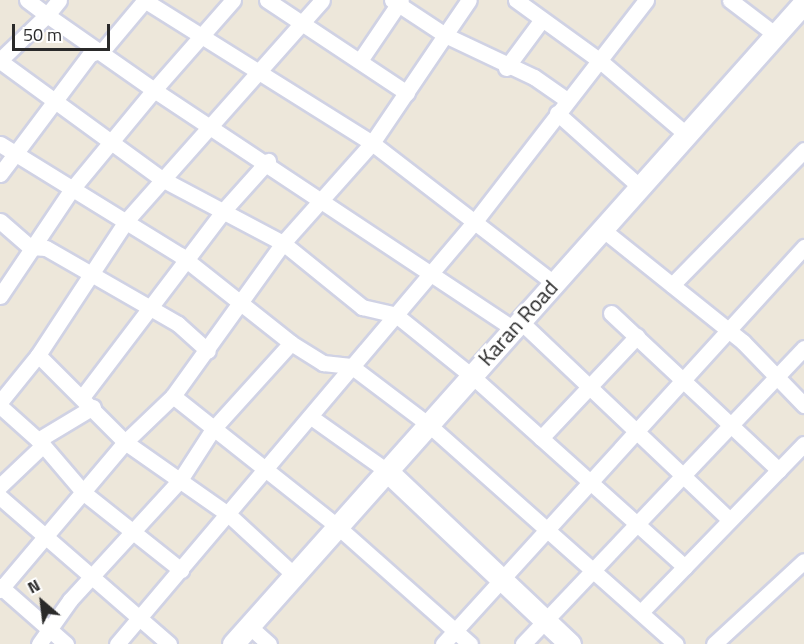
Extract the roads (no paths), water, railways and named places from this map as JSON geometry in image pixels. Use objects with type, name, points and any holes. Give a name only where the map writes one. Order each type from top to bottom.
[{"type":"street","points":[[27,0],[103,50],[154,90],[268,161],[324,202],[432,273],[517,325],[590,386],[683,472],[730,520]]},
{"type":"street","points":[[59,0],[47,15],[0,61],[59,101],[162,179],[283,243],[362,307],[396,315],[472,376],[685,567]]},
{"type":"street","points":[[0,174],[59,101],[90,54],[103,50],[145,0],[198,37],[372,143],[476,220],[554,283]]},
{"type":"street","points":[[0,296],[30,247],[72,189],[198,37],[234,0]]},
{"type":"street","points":[[267,0],[361,59],[407,93]]},
{"type":"street","points":[[181,570],[84,493],[41,443],[0,404],[38,355],[126,221],[162,179],[214,126],[300,22],[322,0]]},
{"type":"street","points":[[66,644],[1,588],[46,539],[125,442],[173,396],[208,351],[283,243],[324,202],[372,143],[469,0]]},
{"type":"street","points":[[516,0],[540,22],[599,60],[687,135]]},
{"type":"street","points":[[117,644],[268,470],[351,366],[476,220],[646,0]]},
{"type":"street","points":[[730,0],[776,35]]},
{"type":"street","points":[[361,59],[397,2],[445,35],[506,68],[534,77],[567,100]]},
{"type":"street","name":"Karan Road","points":[[233,644],[804,3]]},
{"type":"street","points":[[506,68],[540,22]]},
{"type":"street","points":[[557,113],[640,187]]},
{"type":"street","points":[[0,144],[14,156],[126,221],[186,261],[243,301],[291,343],[323,363],[351,366],[429,424],[676,644]]},
{"type":"street","points":[[672,285],[804,150]]},
{"type":"street","points":[[0,486],[41,443],[88,401],[149,311],[224,210],[268,161]]},
{"type":"street","points":[[0,221],[30,247],[46,248],[90,277],[120,288],[149,311],[178,324],[208,351]]},
{"type":"street","points":[[602,230],[727,329],[776,373],[804,405]]},
{"type":"street","points":[[443,644],[636,429],[804,247]]},
{"type":"street","points":[[611,313],[731,421],[779,470]]},
{"type":"street","points":[[541,438],[637,336]]},
{"type":"street","points":[[39,644],[130,530],[180,480],[213,429],[291,343]]},
{"type":"street","points":[[523,644],[776,373],[804,348]]},
{"type":"street","points":[[38,355],[88,401],[125,442],[228,514],[294,575]]},
{"type":"street","points":[[173,396],[201,412],[213,429],[337,526],[470,644]]},
{"type":"street","points":[[311,417],[387,471],[570,644]]},
{"type":"street","points":[[641,612],[804,444]]},
{"type":"street","points":[[0,497],[169,644]]},
{"type":"street","points":[[714,644],[804,561]]},
{"type":"street","points":[[249,626],[269,644]]}]
